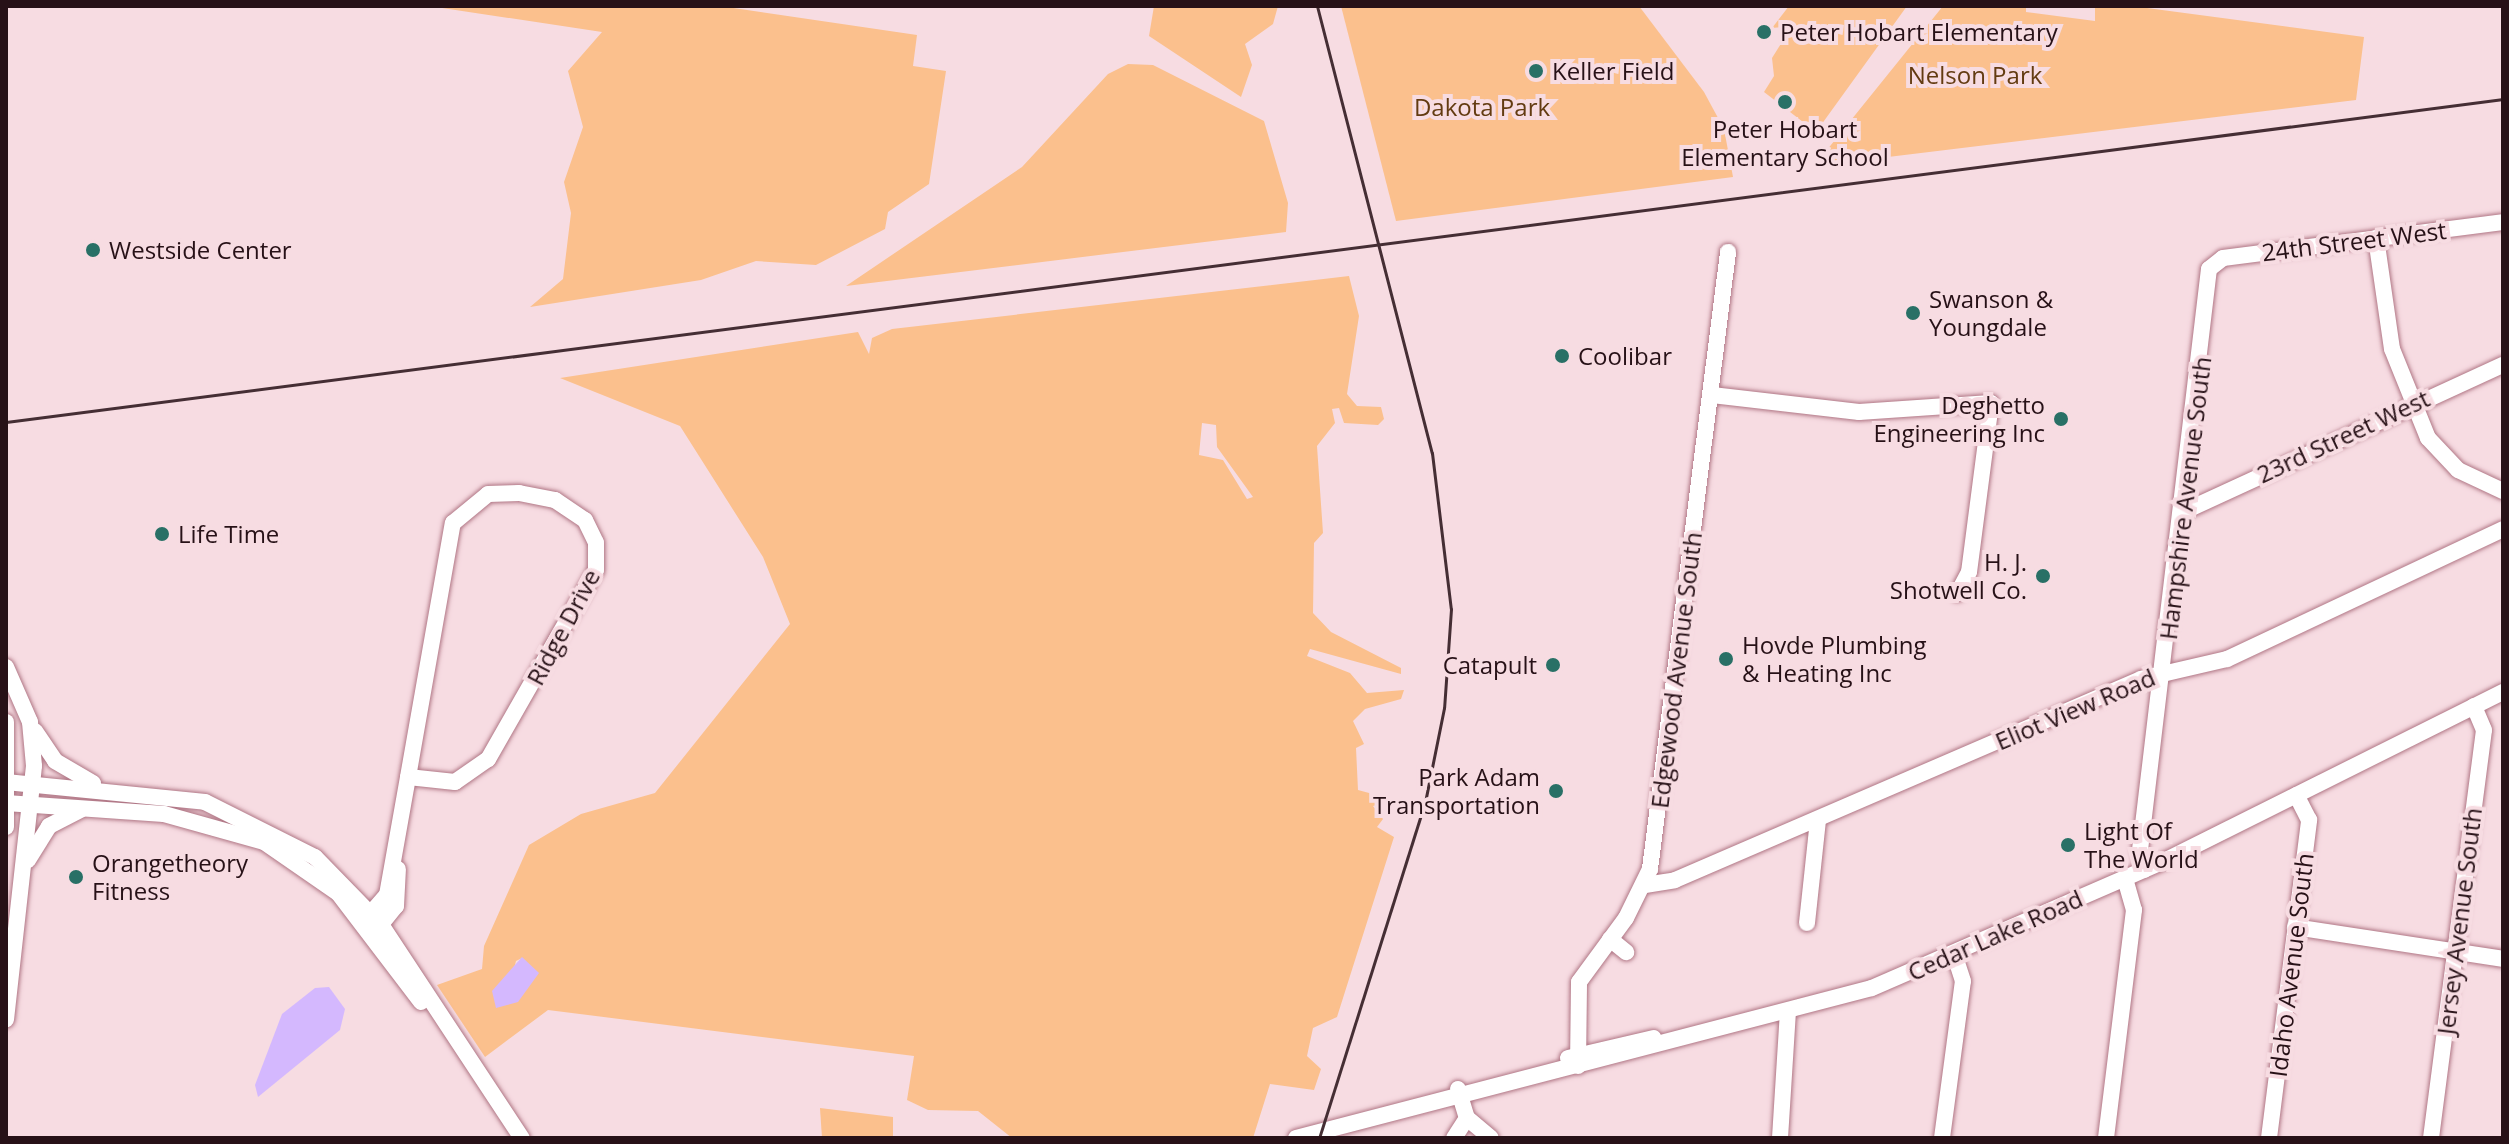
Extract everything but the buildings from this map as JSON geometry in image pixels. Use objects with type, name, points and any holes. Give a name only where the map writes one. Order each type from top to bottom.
[{"type":"street","name":"24th Street West","points":[[2209,269],[2223,258],[2503,222]]},
{"type":"street","points":[[2376,238],[2392,349],[2412,403],[2440,454],[2503,491]]},
{"type":"street","name":"Edgewood Avenue South","points":[[1577,1061],[1576,991],[1645,885],[1712,395],[1728,252]]},
{"type":"street","name":"Hampshire Avenue South","points":[[2144,870],[2163,672],[2185,511],[2209,269]]},
{"type":"street","name":"23rd Street West","points":[[2185,511],[2412,403],[2503,365]]},
{"type":"street","points":[[1712,395],[1859,412],[1991,403],[1969,572],[1958,593]]},
{"type":"street","name":"Ridge Drive","points":[[373,924],[387,895],[395,856],[408,777],[453,523],[488,494],[570,506],[591,530],[596,570],[498,745],[455,782],[408,777]]},
{"type":"street","name":"Eliot View Road","points":[[1645,885],[1675,880],[2163,672],[2227,659],[2503,529]]},
{"type":"street","points":[[6,667],[30,722],[55,761],[102,787]]},
{"type":"street","name":"Cedar Lake Road","points":[[1296,1138],[1345,1132],[1368,1118],[1459,1092],[1788,1012],[1954,954],[2144,870],[2503,692]]},
{"type":"street","name":"Jersey Avenue South","points":[[2431,1138],[2484,730],[2474,706]]},
{"type":"street","points":[[6,722],[6,827]]},
{"type":"street","points":[[6,1019],[32,783],[30,722]]},
{"type":"street","points":[[8,782],[102,787],[205,802],[245,816],[315,857],[373,924],[522,1138]]},
{"type":"street","name":"Idaho Avenue South","points":[[2269,1138],[2309,820],[2296,795]]},
{"type":"street","points":[[7,803],[94,806],[164,814],[257,839],[332,887],[373,924]]},
{"type":"street","points":[[23,868],[49,826],[94,806]]},
{"type":"street","points":[[1807,923],[1818,820]]},
{"type":"street","points":[[2106,1138],[2134,910],[2125,879]]},
{"type":"street","points":[[2295,927],[2503,959]]},
{"type":"street","points":[[1610,939],[1626,952]]},
{"type":"street","points":[[1942,1138],[1963,981],[1954,954]]},
{"type":"street","points":[[1780,1138],[1788,1012]]},
{"type":"street","points":[[1459,1092],[1467,1118],[1491,1138]]},
{"type":"street","points":[[1454,1138],[1467,1118]]},
{"type":"green space","points":[[429,6],[720,6],[917,35],[913,66],[946,71],[929,184],[888,212],[885,229],[816,265],[756,261],[701,280],[530,307],[563,279],[571,213],[564,182],[583,127],[568,71],[602,32]]},
{"type":"green space","points":[[1154,6],[1278,6],[1273,24],[1245,44],[1252,65],[1241,97],[1149,36]]},
{"type":"green space","name":"Dakota Park","points":[[1341,6],[1639,6],[1704,92],[1724,129],[1733,177],[1396,221]]},
{"type":"green space","points":[[1789,6],[1907,6],[1816,132],[1764,92],[1774,76],[1772,58],[1792,26],[1772,28]]},
{"type":"green space","name":"Nelson Park","points":[[1943,6],[2026,6],[2026,12],[2095,21],[2095,6],[2132,6],[2364,37],[2356,100],[1814,166]]},
{"type":"green space","points":[[1128,64],[1153,65],[1264,121],[1288,203],[1286,232],[846,286],[1022,167],[1108,74]]},
{"type":"green space","points":[[1349,276],[1359,316],[1347,394],[1357,406],[1381,407],[1384,419],[1378,425],[1344,423],[1339,408],[1332,409],[1335,423],[1317,446],[1323,533],[1314,543],[1313,613],[1331,632],[1401,668],[1401,674],[1310,649],[1307,656],[1350,673],[1367,693],[1404,690],[1401,699],[1365,709],[1353,721],[1364,744],[1356,748],[1358,790],[1395,800],[1373,806],[1383,819],[1377,827],[1394,837],[1337,1017],[1313,1028],[1307,1056],[1321,1069],[1314,1090],[1270,1084],[1253,1138],[1012,1138],[978,1111],[928,1110],[907,1100],[914,1056],[548,1010],[485,1057],[437,985],[482,969],[484,946],[529,845],[581,814],[655,793],[790,624],[763,557],[680,426],[560,378],[858,332],[869,354],[872,338],[892,329]],"holes":[[[1202,423],[1216,425],[1217,447],[1253,497],[1247,499],[1223,460],[1199,455]],[[522,958],[529,984],[505,1004],[516,961]]]},
{"type":"green space","points":[[820,1108],[893,1117],[893,1138],[822,1138]]},
{"type":"shaded area","points":[[522,957],[539,973],[518,1002],[496,1008],[492,991]]},
{"type":"shaded area","points":[[329,987],[345,1009],[340,1030],[258,1097],[255,1085],[282,1014],[315,988]]},
{"type":"railway","points":[[1317,6],[1432,453],[1451,609],[1444,708],[1425,802],[1319,1138]]},
{"type":"railway","points":[[6,422],[2503,99]]},
{"type":"place","name":"Peter Hobart Elementary","points":[[1764,32]]},
{"type":"place","name":"Keller Field","points":[[1536,71]]},
{"type":"place","name":"Peter Hobart Elementary School","points":[[1785,102]]},
{"type":"place","name":"Westside Center","points":[[93,250]]},
{"type":"place","name":"Swanson & Youngdale","points":[[1913,313]]},
{"type":"place","name":"Coolibar","points":[[1562,356]]},
{"type":"place","name":"Deghetto Engineering Inc","points":[[2061,419]]},
{"type":"place","name":"Life Time","points":[[162,534]]},
{"type":"place","name":"H. J. Shotwell Co.","points":[[2043,576]]},
{"type":"place","name":"Hovde Plumbing & Heating Inc","points":[[1726,659]]},
{"type":"place","name":"Catapult","points":[[1553,665]]},
{"type":"place","name":"Park Adam Transportation","points":[[1556,791]]},
{"type":"place","name":"Light Of The World","points":[[2068,845]]},
{"type":"place","name":"Orangetheory Fitness","points":[[76,877]]}]
